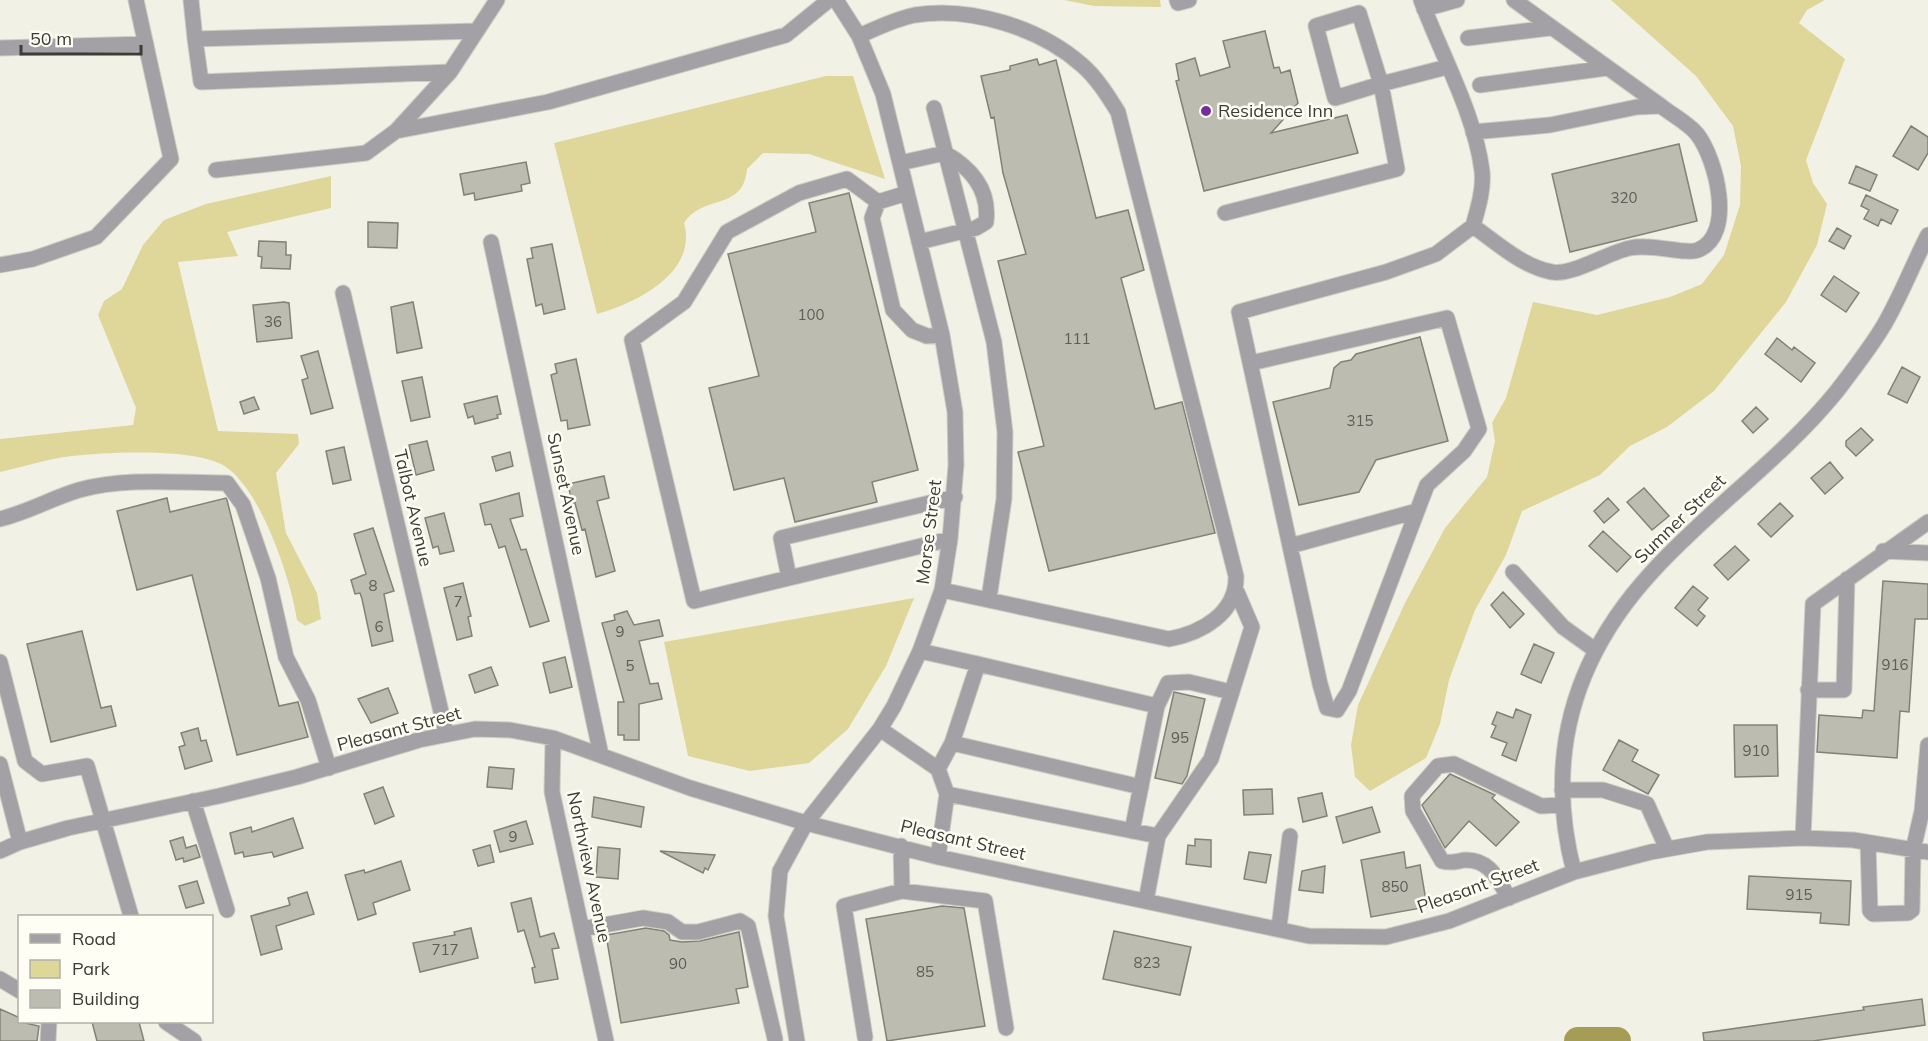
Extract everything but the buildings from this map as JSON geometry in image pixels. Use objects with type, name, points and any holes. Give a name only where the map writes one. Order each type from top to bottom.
[{"type":"street","points":[[0,266],[33,259],[96,237],[171,159],[136,0]]},
{"type":"street","points":[[191,0],[201,82],[450,72]]},
{"type":"street","points":[[216,170],[366,153],[396,131],[450,72],[497,0]]},
{"type":"street","points":[[396,131],[548,102],[786,35],[829,0]]},
{"type":"street","name":"Morse Street","points":[[796,1039],[776,916],[777,888],[789,851],[806,823],[880,729],[921,651],[942,590],[955,497],[955,412],[942,335],[883,94],[859,36],[836,0]]},
{"type":"street","points":[[1177,0],[1178,3],[1189,0]]},
{"type":"street","points":[[1251,363],[1447,318],[1479,429],[1464,452],[1427,485],[1349,691],[1337,710],[1327,708],[1320,684],[1239,312],[1386,272],[1436,254],[1473,226],[1480,197],[1482,172],[1473,132],[1423,4],[1457,0]]},
{"type":"street","points":[[1473,226],[1516,256],[1554,273],[1630,248],[1660,246],[1690,252],[1707,245],[1718,230],[1720,195],[1705,150],[1697,134],[1514,0]]},
{"type":"street","points":[[859,36],[913,15],[937,13],[971,16],[1042,38],[1083,66],[1104,89],[1118,112],[1236,576],[1237,592],[1252,627],[1210,759],[1158,836],[1146,901]]},
{"type":"street","points":[[1226,213],[1397,169],[1381,84],[1359,13],[1316,26],[1335,98],[1381,84],[1448,67]]},
{"type":"street","points":[[1468,38],[1550,28]]},
{"type":"street","points":[[195,39],[476,32]]},
{"type":"street","points":[[0,48],[146,44]]},
{"type":"street","points":[[1480,85],[1607,68]]},
{"type":"street","points":[[1473,132],[1550,124],[1637,107],[1661,106]]},
{"type":"street","points":[[934,108],[994,342],[1005,432],[1004,499],[988,598]]},
{"type":"street","points":[[900,163],[945,153]]},
{"type":"street","points":[[919,242],[964,231],[986,222],[987,211],[983,191],[973,175],[945,153]]},
{"type":"street","points":[[878,202],[847,180],[799,193],[727,232],[684,302],[632,340],[694,601],[950,539]]},
{"type":"street","points":[[878,202],[907,193]]},
{"type":"street","points":[[878,202],[872,218],[893,310],[912,330],[927,336],[942,335]]},
{"type":"street","name":"Sumner Street","points":[[1574,872],[1565,839],[1563,797],[1566,728],[1579,683],[1595,650],[1618,610],[1653,570],[1765,466],[1837,392],[1884,325],[1928,235]]},
{"type":"street","name":"Sunset Avenue","points":[[490,242],[601,755]]},
{"type":"street","name":"Talbot Avenue","points":[[343,292],[446,733]]},
{"type":"street","points":[[0,519],[29,512],[79,490],[139,482],[227,483],[243,505],[268,578],[286,657],[308,700],[329,768]]},
{"type":"street","points":[[789,578],[781,538],[955,497]]},
{"type":"street","points":[[1290,546],[1418,511]]},
{"type":"street","points":[[1803,838],[1812,604],[1883,551],[1928,522]]},
{"type":"street","points":[[1883,551],[1928,553]]},
{"type":"street","points":[[1513,572],[1563,627],[1595,650]]},
{"type":"street","points":[[1808,690],[1844,690],[1847,579]]},
{"type":"street","points":[[942,590],[988,598],[1169,639],[1189,635],[1211,622],[1230,605],[1237,592]]},
{"type":"street","points":[[921,651],[1156,706]]},
{"type":"street","points":[[0,662],[25,761],[42,774],[87,766],[131,915]]},
{"type":"street","points":[[938,769],[952,743],[978,664]]},
{"type":"street","points":[[1132,831],[1156,706],[1168,682],[1188,682],[1231,692]]},
{"type":"street","name":"Pleasant Street","points":[[0,851],[20,842],[101,820],[193,801],[329,768],[446,733],[475,729],[510,730],[553,738],[670,781],[806,823],[938,857],[1309,936],[1386,937],[1449,921],[1574,872],[1667,849],[1748,838],[1803,838],[1868,843],[1921,851]]},
{"type":"street","points":[[880,729],[938,769],[947,794],[938,857]]},
{"type":"street","name":"Northview Avenue","points":[[553,738],[552,792],[606,1041]]},
{"type":"street","points":[[952,743],[1141,787]]},
{"type":"street","points":[[1868,843],[1868,907],[1873,914],[1903,915],[1912,910],[1921,851],[1928,745]]},
{"type":"street","points":[[20,842],[0,765],[25,761]]},
{"type":"street","points":[[1509,898],[1492,870],[1484,864],[1474,860],[1448,863],[1442,861],[1413,811],[1412,795],[1438,766],[1454,764],[1541,806],[1563,797],[1603,790],[1647,804],[1667,849]]},
{"type":"street","points":[[947,794],[1158,836]]},
{"type":"street","points":[[193,801],[227,910]]},
{"type":"street","points":[[1279,928],[1290,836]]},
{"type":"street","points":[[901,846],[902,891]]},
{"type":"street","points":[[865,1036],[844,906],[902,891],[985,901],[1006,1028]]},
{"type":"street","points":[[582,929],[643,918],[668,922],[682,932],[698,932],[740,921],[748,926],[769,1040],[796,1039]]},
{"type":"street","points":[[0,979],[18,990]]},
{"type":"street","points":[[48,1041],[49,1023]]},
{"type":"street","points":[[167,1023],[194,1041]]},
{"type":"green space","points":[[1064,0],[1160,0],[1161,7],[1094,6]]},
{"type":"green space","points":[[1611,0],[1825,0],[1807,10],[1799,23],[1845,59],[1806,160],[1813,183],[1827,204],[1817,245],[1786,302],[1714,391],[1667,427],[1630,446],[1600,475],[1522,511],[1506,555],[1475,610],[1449,680],[1440,724],[1426,758],[1370,791],[1355,777],[1351,745],[1358,705],[1405,603],[1445,528],[1487,477],[1495,441],[1492,423],[1506,398],[1533,302],[1597,315],[1670,297],[1702,284],[1724,255],[1740,205],[1741,166],[1733,126],[1696,76]]},
{"type":"green space","points":[[826,76],[853,76],[885,179],[809,154],[763,153],[747,169],[744,182],[738,191],[731,197],[702,208],[684,223],[686,241],[682,256],[661,283],[629,302],[597,314],[554,143]]},
{"type":"green space","points":[[331,176],[331,208],[227,232],[238,256],[178,262],[218,431],[298,434],[299,444],[276,473],[286,533],[317,593],[321,619],[305,626],[297,620],[288,581],[260,511],[235,474],[221,464],[189,455],[148,452],[62,457],[0,472],[0,439],[133,425],[136,408],[98,315],[104,301],[122,289],[143,245],[164,220],[206,204]]},
{"type":"green space","points":[[914,598],[886,666],[848,729],[809,763],[750,771],[688,756],[664,642]]},
{"type":"waterway","points":[[1578,1041],[1617,1041]]},
{"type":"place","name":"Residence Inn","points":[[1206,111]]}]
